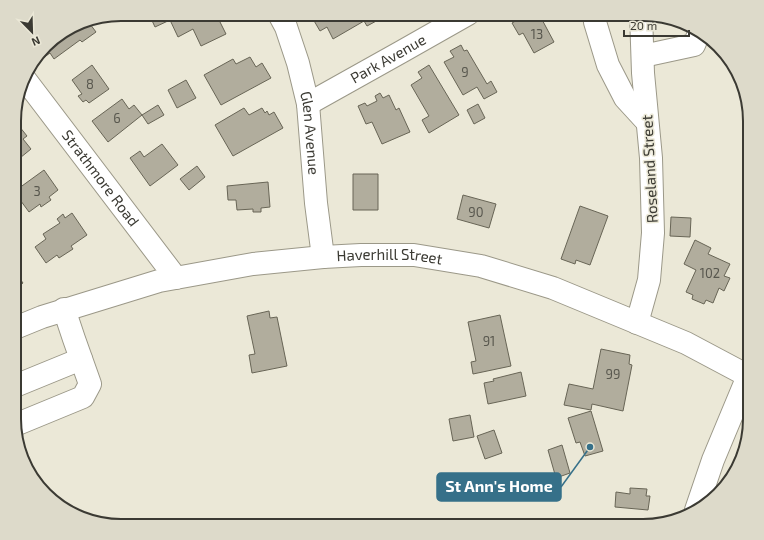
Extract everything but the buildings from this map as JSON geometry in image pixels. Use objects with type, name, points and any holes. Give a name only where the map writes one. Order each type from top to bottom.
[{"type":"street","name":"Glen Avenue","points":[[283,21],[295,56],[308,104],[316,203],[323,257]]},
{"type":"street","name":"Park Avenue","points":[[308,104],[456,21]]},
{"type":"street","points":[[595,21],[608,65],[625,98],[648,122]]},
{"type":"street","name":"Roseland Street","points":[[637,323],[649,280],[653,234],[641,21]]},
{"type":"street","points":[[643,56],[694,44],[697,37]]},
{"type":"street","name":"Strathmore Road","points":[[28,84],[176,278]]},
{"type":"street","name":"Haverhill Street","points":[[21,326],[64,309],[159,281],[253,264],[323,257],[414,255],[481,266],[553,288],[686,343],[743,373]]},
{"type":"street","points":[[21,422],[83,396],[90,384],[64,309]]},
{"type":"street","points":[[21,384],[81,359]]},
{"type":"street","points":[[699,502],[713,460],[743,390]]},
{"type":"place","name":"St Ann's Home","points":[[590,447]]}]
